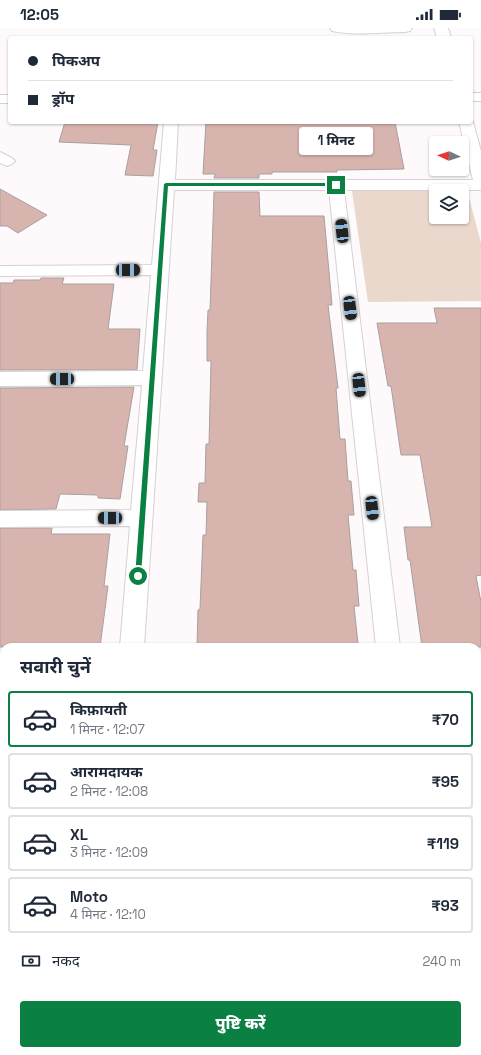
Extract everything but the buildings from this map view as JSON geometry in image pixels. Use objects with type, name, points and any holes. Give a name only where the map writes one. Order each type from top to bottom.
[{"type":"street","points":[[337,28],[405,28]]},
{"type":"street","points":[[132,643],[171,124]]},
{"type":"street","points":[[467,124],[481,180]]},
{"type":"street","points":[[166,184],[481,185]]},
{"type":"street","points":[[336,185],[388,643]]},
{"type":"street","points":[[0,270],[160,270]]},
{"type":"street","points":[[0,380],[152,378]]},
{"type":"street","points":[[0,519],[142,518]]},
{"type":"shaded area","points":[[429,190],[429,224],[469,224],[469,198],[481,243],[481,301],[368,302],[352,191]]},
{"type":"route","points":[[138,576],[166,184],[336,185]]}]
